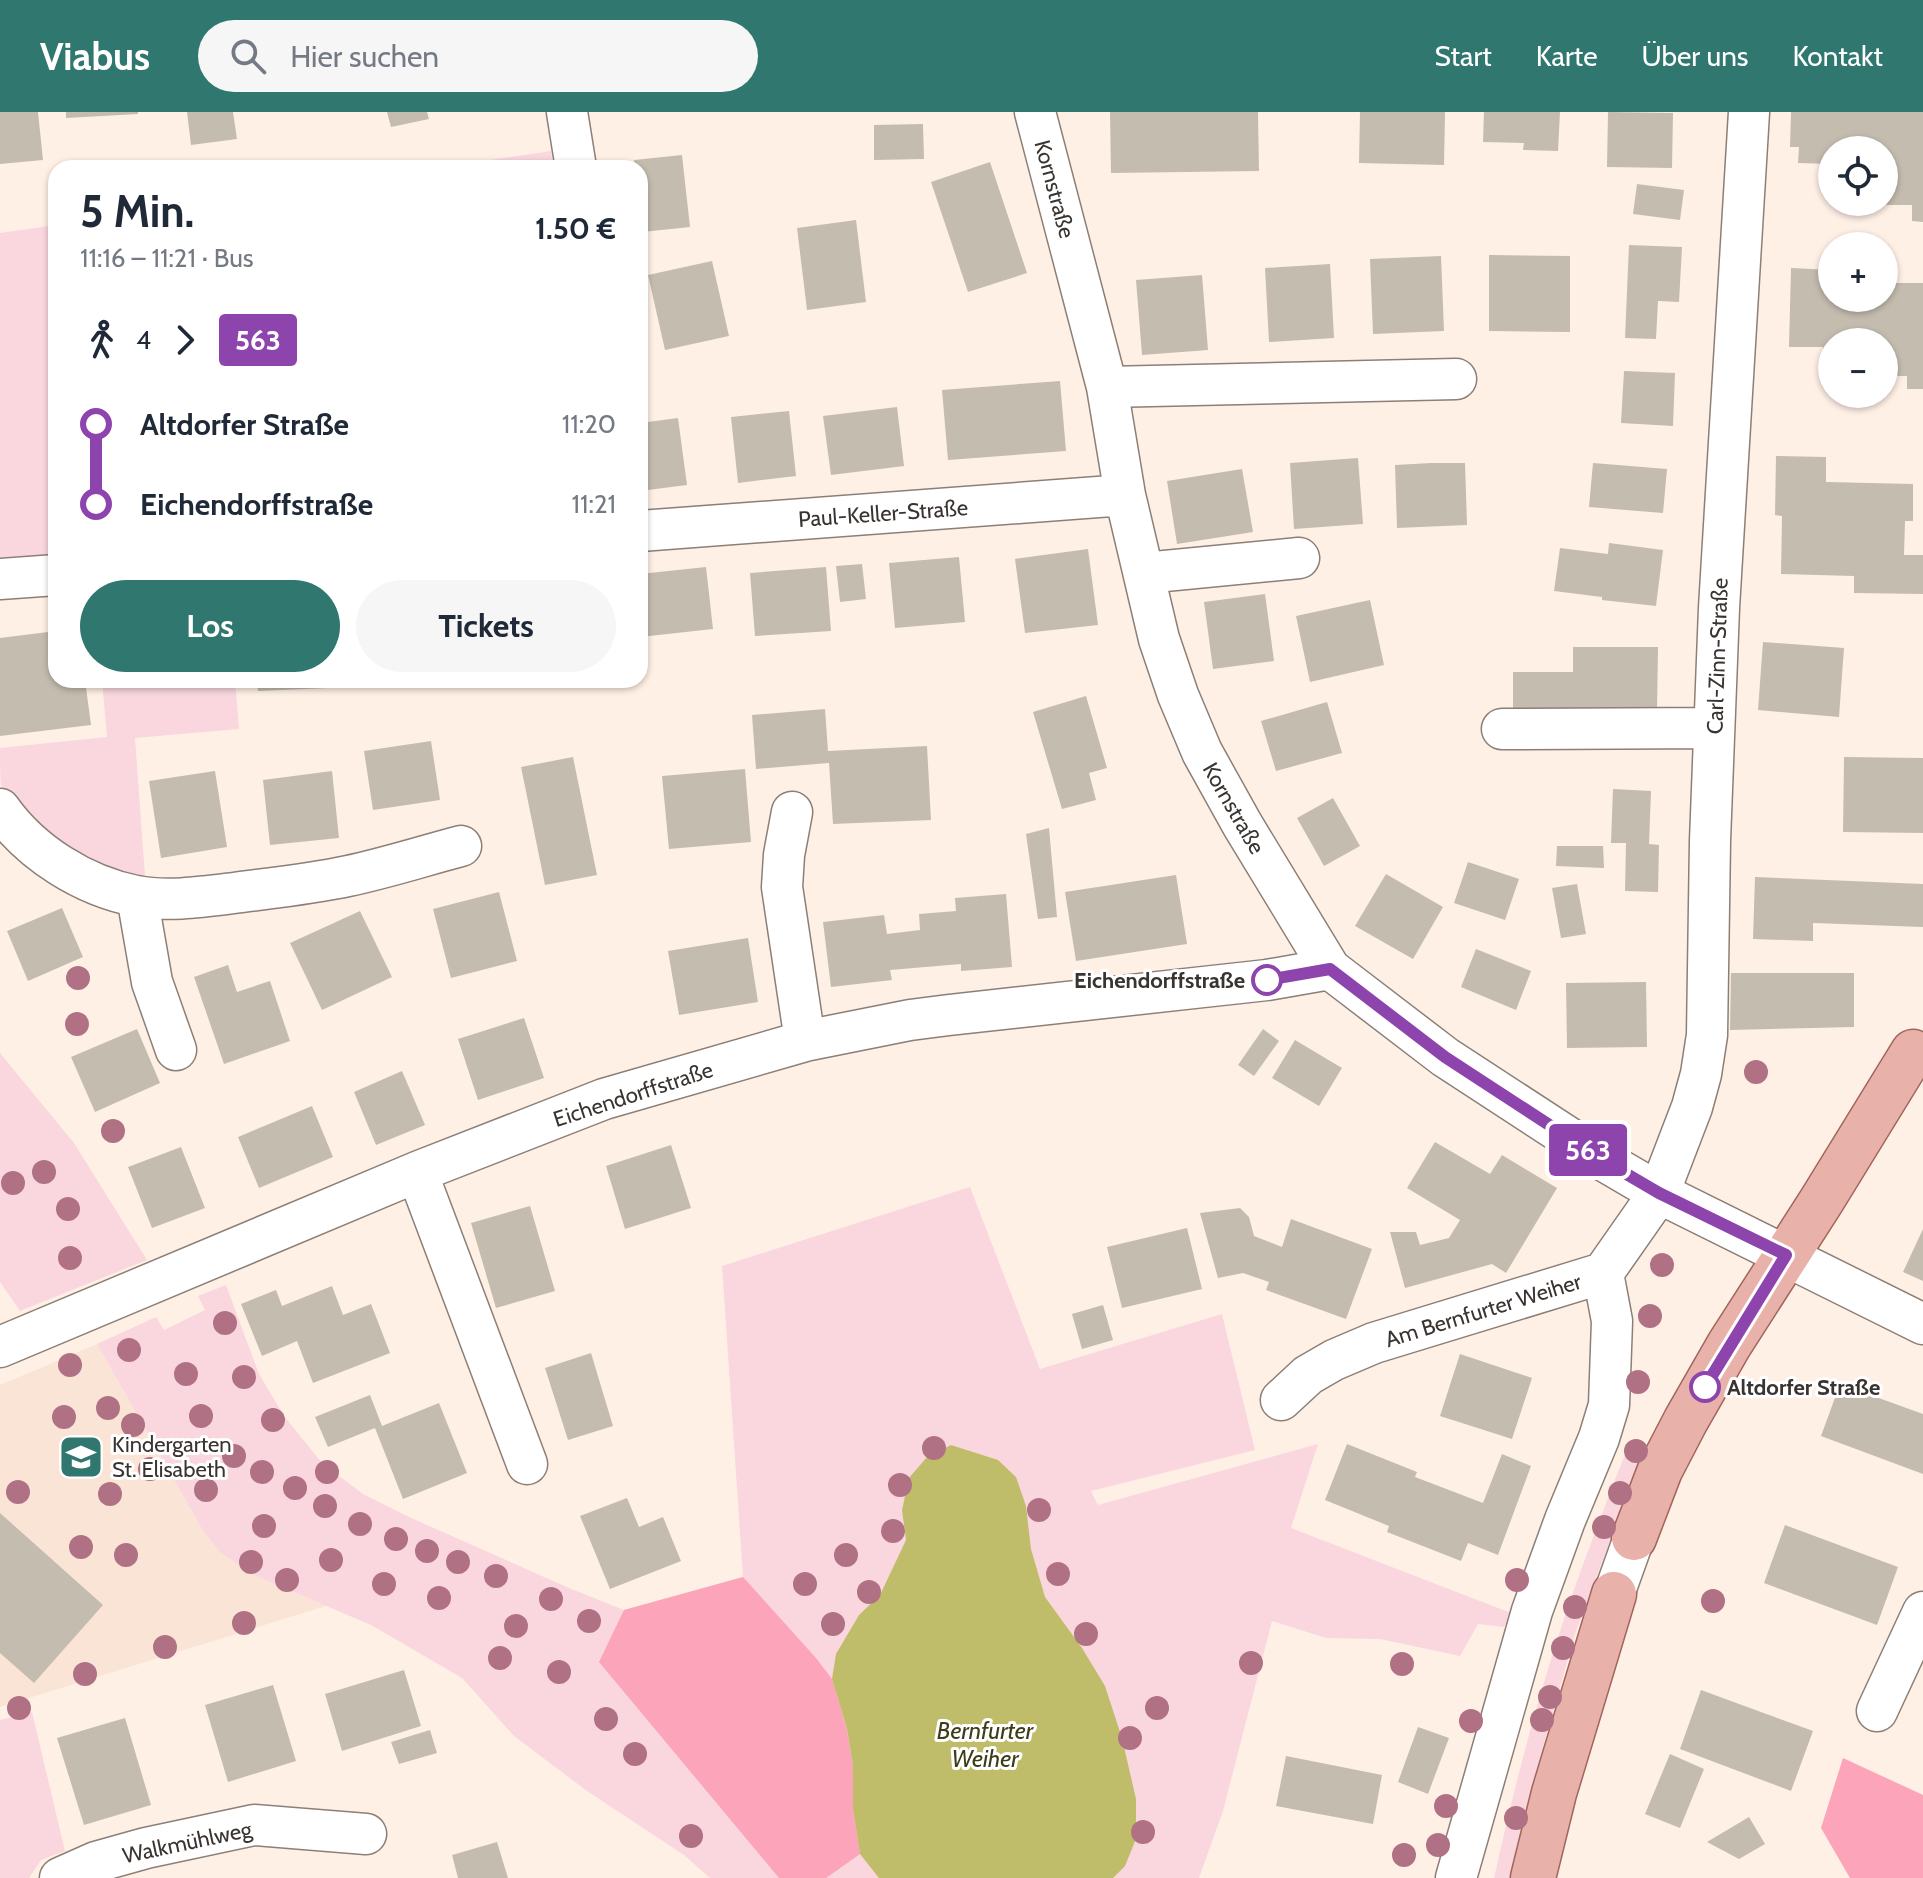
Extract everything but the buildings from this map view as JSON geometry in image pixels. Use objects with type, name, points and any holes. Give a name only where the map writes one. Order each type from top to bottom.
[{"type":"main road","points":[[1634,1538],[1660,1470],[1729,1345],[1918,1045]]},
{"type":"main road","points":[[1533,1878],[1562,1767],[1614,1594]]},
{"type":"street","points":[[567,112],[575,160]]},
{"type":"street","name":"Kornstraße","points":[[1035,112],[1107,387],[1125,495],[1159,639],[1173,681],[1202,752],[1330,969],[1445,1057],[1606,1162],[1659,1193],[1923,1324]]},
{"type":"street","name":"Carl-Zinn-Straße","points":[[1659,1193],[1692,1107],[1707,1035],[1710,841],[1720,576],[1749,112]]},
{"type":"street","points":[[1107,387],[1456,379]]},
{"type":"street","name":"Paul-Keller-Straße","points":[[648,530],[1125,495]]},
{"type":"street","points":[[1144,573],[1299,558]]},
{"type":"street","points":[[0,579],[48,576]]},
{"type":"street","points":[[1502,729],[1714,728]]},
{"type":"street","points":[[0,809],[10,824],[51,859],[76,875],[137,896],[174,898],[276,888],[347,876],[461,846]]},
{"type":"street","points":[[792,812],[782,887],[805,1041]]},
{"type":"street","points":[[137,896],[152,982],[176,1050]]},
{"type":"street","name":"Eichendorffstraße","points":[[0,1347],[417,1172],[604,1099],[805,1041],[949,1015],[1267,980],[1330,969]]},
{"type":"street","points":[[417,1172],[527,1464]]},
{"type":"street","name":"Am Bernfurter Weiher","points":[[1281,1400],[1308,1375],[1374,1343],[1603,1273],[1659,1193]]},
{"type":"street","points":[[1456,1878],[1532,1611],[1609,1405],[1612,1321],[1603,1273]]},
{"type":"street","points":[[1614,1594],[1634,1538]]},
{"type":"street","points":[[1877,1711],[1923,1612]]},
{"type":"street","name":"Walkmühlweg","points":[[60,1878],[96,1862],[146,1848],[254,1825],[366,1834]]},
{"type":"shaded area","points":[[551,151],[552,160],[491,160]]},
{"type":"shaded area","points":[[48,226],[48,555],[0,558],[0,233]]},
{"type":"shaded area","points":[[103,688],[236,688],[239,729],[135,738],[145,876],[108,867],[58,842],[30,819],[1,785],[0,748],[107,737]]},
{"type":"shaded area","points":[[0,1053],[74,1143],[147,1260],[20,1311],[0,1282]]},
{"type":"shaded area","points":[[970,1187],[1040,1369],[1222,1314],[1255,1450],[1091,1491],[1098,1505],[1318,1444],[1291,1528],[1511,1613],[1504,1627],[1478,1624],[1460,1656],[1380,1639],[1326,1638],[1272,1621],[1223,1811],[1199,1878],[710,1878],[684,1855],[587,1791],[514,1736],[462,1678],[371,1625],[251,1574],[219,1551],[202,1529],[97,1344],[156,1317],[164,1330],[205,1310],[198,1296],[226,1285],[259,1374],[284,1416],[322,1463],[363,1494],[409,1517],[624,1610],[743,1577],[722,1266]]},
{"type":"shaded area","name":"Kindergarten St. Elisabeth","points":[[97,1344],[202,1529],[251,1574],[326,1606],[0,1707],[0,1385]]},
{"type":"shaded area","points":[[1633,1439],[1643,1444],[1641,1458],[1575,1634],[1533,1782],[1510,1878],[1494,1878],[1551,1659],[1580,1573]]},
{"type":"shaded area","points":[[743,1577],[832,1679],[847,1730],[860,1854],[826,1878],[779,1878],[599,1662],[624,1610]]},
{"type":"shaded area","points":[[32,1712],[65,1851],[41,1860],[29,1878],[0,1878],[0,1720]]},
{"type":"shaded area","points":[[1843,1758],[1923,1795],[1923,1878],[1850,1878],[1821,1828]]},
{"type":"water","name":"Bernfurter Weiher","points":[[951,1445],[998,1460],[1016,1477],[1026,1506],[1031,1549],[1045,1597],[1105,1686],[1122,1738],[1136,1799],[1136,1839],[1125,1866],[1113,1878],[879,1878],[860,1854],[853,1809],[853,1766],[847,1729],[832,1679],[836,1654],[859,1615],[880,1595],[906,1540],[902,1510],[909,1478],[927,1457]]},
{"type":"bus line","name":"563","points":[[1267,980],[1330,969],[1445,1057],[1606,1162],[1659,1193],[1786,1255],[1705,1387]]},
{"type":"place","name":"Eichendorffstraße","points":[[1267,980]]},
{"type":"place","name":"Altdorfer Straße","points":[[1705,1387]]},
{"type":"place","name":"Kindergarten St. Elisabeth","points":[[81,1457]]}]
